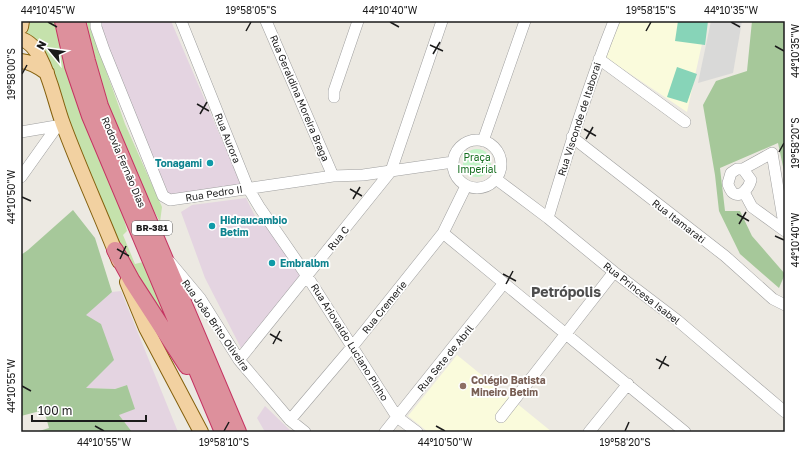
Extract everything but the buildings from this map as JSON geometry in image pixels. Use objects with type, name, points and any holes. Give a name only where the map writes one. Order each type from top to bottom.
[{"type":"highway","name":"Rodovia Fernão Dias","points":[[63,21],[73,66],[90,116],[223,432]]},
{"type":"highway","name":"Rodovia Fernão Dias","points":[[77,21],[100,106],[238,432]]},
{"type":"highway","name":"BR-381","points":[[115,250],[132,282],[190,370],[223,432]]},
{"type":"highway","name":"BR-381","points":[[230,415],[247,432]]},
{"type":"main road","points":[[21,27],[22,21]]},
{"type":"main road","name":"BR-381","points":[[21,39],[33,46],[40,56],[47,73],[60,125],[115,250],[146,328],[201,432]]},
{"type":"main road","points":[[21,61],[32,63],[47,73]]},
{"type":"street","name":"Rua Pedro II","points":[[96,21],[96,27],[104,50],[164,196],[170,200],[334,176],[363,175],[453,162]]},
{"type":"street","name":"Rua Aurora","points":[[181,21],[248,188]]},
{"type":"street","name":"Rua Geraldina Moreira Braga","points":[[266,21],[334,176]]},
{"type":"street","points":[[334,97],[334,91],[358,21]]},
{"type":"street","points":[[392,171],[442,21]]},
{"type":"street","points":[[483,141],[525,21]]},
{"type":"street","name":"Rua Visconde de Itaborai","points":[[548,218],[572,137],[614,21]]},
{"type":"street","points":[[599,59],[685,122]]},
{"type":"street","points":[[21,132],[60,125]]},
{"type":"street","points":[[21,177],[60,125]]},
{"type":"street","name":"Rua Itamarati","points":[[572,137],[725,256],[773,299],[785,305]]},
{"type":"street","points":[[475,140],[483,141],[490,144],[500,156],[500,172],[490,185],[482,188],[466,186],[460,182],[456,176],[453,162],[456,154],[460,148],[467,143],[475,140]]},
{"type":"street","points":[[743,169],[751,180],[749,186],[744,192],[735,194],[729,188],[728,183],[731,173],[737,169],[743,169],[772,153],[785,231]]},
{"type":"street","name":"Rua C","points":[[239,360],[392,171]]},
{"type":"street","name":"Rua Princesa Isabel","points":[[496,179],[677,320],[785,412]]},
{"type":"street","name":"Rua Cremerie","points":[[290,420],[352,347],[443,233],[466,186]]},
{"type":"street","name":"Rua Ariovaldo Luciano Pinho","points":[[248,188],[307,276],[397,417],[416,432]]},
{"type":"street","points":[[744,192],[752,207],[785,231]]},
{"type":"street","points":[[443,233],[685,432]]},
{"type":"street","name":"Rua João Brito Oliveira","points":[[161,250],[200,298],[239,360],[290,420],[306,432]]},
{"type":"street","points":[[501,417],[614,272]]},
{"type":"street","name":"Rua Sete de Abril","points":[[385,432],[504,283]]},
{"type":"street","points":[[589,432],[628,384]]},
{"type":"shaded area","points":[[102,21],[171,21],[243,189],[170,197],[98,33]]},
{"type":"shaded area","points":[[618,21],[707,21],[687,112],[605,57]]},
{"type":"shaded area","points":[[711,21],[742,21],[733,73],[698,83]]},
{"type":"shaded area","points":[[246,198],[257,220],[262,216],[302,277],[242,350],[205,278],[181,212],[192,205]]},
{"type":"shaded area","points":[[121,291],[178,432],[132,432],[119,415],[127,385],[115,389],[85,388],[85,315],[112,292]]},
{"type":"shaded area","name":"Colégio Batista Mineiro Betim","points":[[457,355],[552,432],[428,432],[408,416]]},
{"type":"shaded area","points":[[265,406],[292,432],[265,432],[257,418]]},
{"type":"green space","points":[[30,21],[55,21],[121,207],[127,231],[123,235],[135,264],[143,262],[175,338],[117,244],[26,36]]},
{"type":"green space","points":[[87,21],[94,21],[92,32],[125,124],[162,207],[160,222],[141,187],[106,101],[90,46]]},
{"type":"green space","points":[[678,21],[708,21],[705,45],[675,41]]},
{"type":"green space","points":[[752,21],[785,21],[785,176],[778,143],[720,168],[725,211],[740,211],[752,236],[785,274],[779,288],[740,254],[719,211],[715,175],[703,105],[716,81],[747,71]]},
{"type":"green space","points":[[677,67],[697,74],[687,103],[667,97]]},
{"type":"green space","name":"Praça Imperial","points":[[477,149],[483,150],[487,153],[490,157],[490,169],[487,173],[483,176],[477,177],[471,176],[467,173],[464,169],[463,163],[464,157],[467,153],[471,150]]},
{"type":"green space","points":[[73,210],[95,238],[112,292],[86,315],[101,324],[114,360],[86,388],[115,389],[127,385],[135,409],[119,415],[132,432],[36,432],[49,428],[44,410],[21,416],[21,255]]},
{"type":"place","name":"Tonagami","points":[[210,163]]},
{"type":"place","name":"Hidraucambio Betim","points":[[212,226]]},
{"type":"place","name":"Embralbm","points":[[272,263]]},
{"type":"place","name":"Colégio Batista Mineiro Betim","points":[[463,386]]},
{"type":"district","name":"Petrópolis","points":[[566,292]]}]
